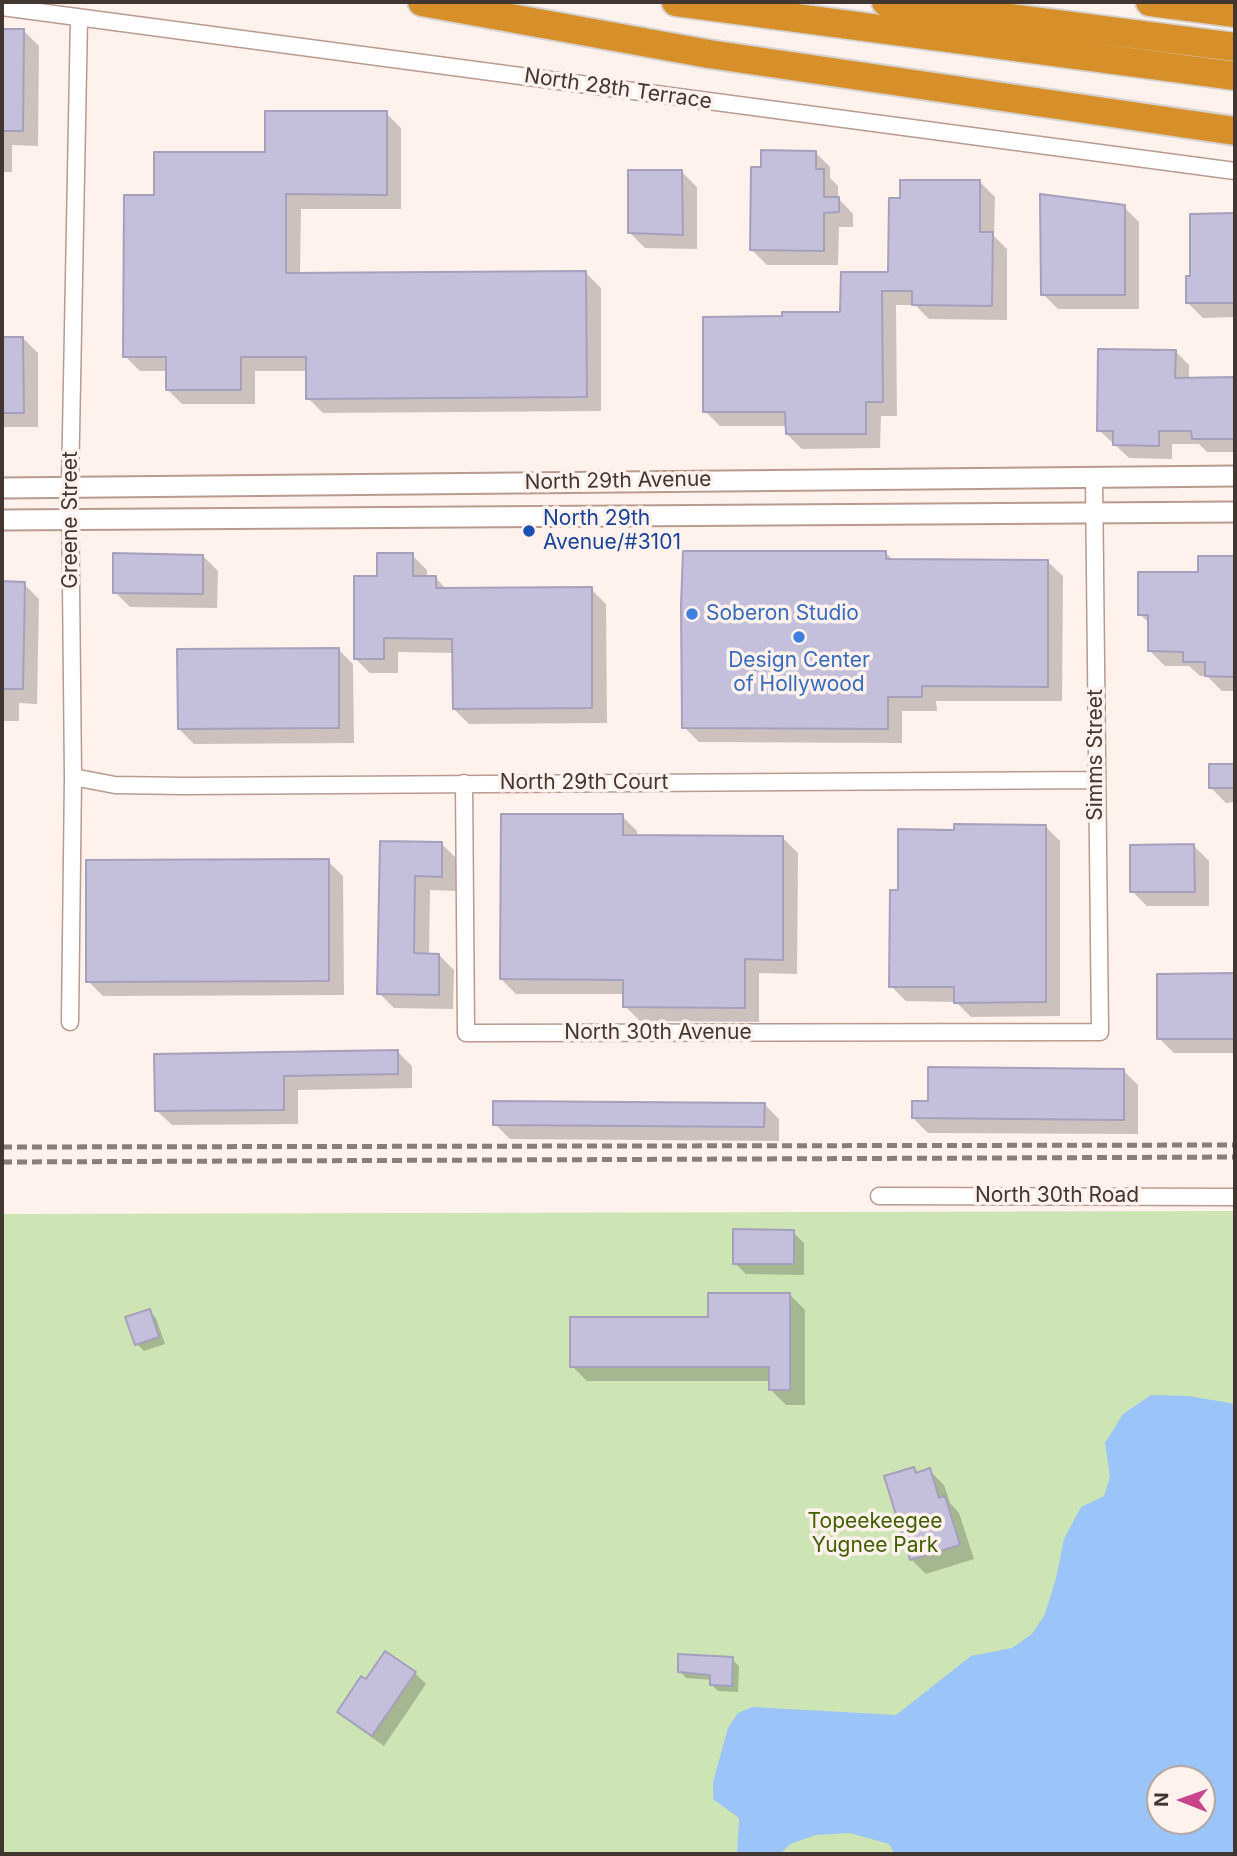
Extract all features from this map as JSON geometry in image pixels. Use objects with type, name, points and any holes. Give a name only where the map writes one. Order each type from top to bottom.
[{"type":"highway","points":[[422,2],[709,54],[1235,131]]},
{"type":"highway","points":[[676,2],[1235,76]]},
{"type":"highway","points":[[887,2],[1235,47]]},
{"type":"highway","points":[[1150,2],[1235,13]]},
{"type":"street","name":"North 28th Terrace","points":[[2,7],[1235,171]]},
{"type":"street","name":"Greene Street","points":[[71,1022],[73,777],[70,486],[79,18]]},
{"type":"street","name":"North 29th Avenue","points":[[2,488],[1235,476]]},
{"type":"street","name":"Simms Street","points":[[1094,478],[1100,1032]]},
{"type":"street","name":"North 29th Avenue","points":[[2,520],[1235,512]]},
{"type":"street","name":"North 29th Court","points":[[73,777],[115,785],[1096,780]]},
{"type":"street","name":"North 30th Avenue","points":[[464,783],[466,1033],[1100,1032]]},
{"type":"street","name":"North 30th Road","points":[[879,1196],[1235,1197]]},
{"type":"green space","name":"Topeekeegee Yugnee Park","points":[[1235,1211],[1235,1854],[2,1854],[2,1214]]},
{"type":"water","points":[[1151,1395],[1189,1396],[1235,1404],[1235,1854],[895,1854],[889,1844],[850,1833],[816,1835],[790,1844],[780,1854],[737,1854],[739,1818],[713,1799],[713,1782],[728,1728],[738,1713],[752,1707],[896,1715],[971,1656],[1012,1648],[1032,1634],[1045,1614],[1064,1539],[1081,1507],[1104,1496],[1110,1477],[1105,1443],[1123,1414]]},
{"type":"building","points":[[2,29],[24,29],[23,131],[2,131]]},
{"type":"building","points":[[265,111],[387,111],[387,195],[286,194],[286,273],[586,271],[587,397],[306,399],[306,357],[241,357],[241,390],[166,390],[166,357],[123,357],[124,195],[154,195],[154,152],[265,152]]},
{"type":"building","points":[[761,150],[816,151],[816,169],[824,169],[824,197],[839,197],[839,212],[824,213],[824,251],[750,250],[751,167],[761,167]]},
{"type":"building","points":[[628,170],[682,170],[683,235],[628,233]]},
{"type":"building","points":[[900,180],[980,180],[980,232],[993,232],[992,306],[912,305],[912,291],[882,291],[883,402],[866,402],[866,434],[786,434],[785,412],[703,412],[703,317],[782,316],[782,312],[840,312],[841,272],[888,272],[889,198],[900,198]]},
{"type":"building","points":[[1040,194],[1125,205],[1125,295],[1041,295]]},
{"type":"building","points":[[1235,213],[1235,303],[1186,303],[1186,276],[1190,276],[1190,214]]},
{"type":"building","points":[[2,337],[23,337],[24,413],[2,413]]},
{"type":"building","points":[[1098,349],[1176,350],[1175,378],[1235,377],[1235,439],[1192,439],[1191,431],[1159,431],[1159,446],[1113,445],[1113,431],[1097,431]]},
{"type":"building","points":[[683,551],[886,551],[886,559],[1048,560],[1048,687],[922,686],[922,697],[888,697],[888,729],[682,728]]},
{"type":"building","points":[[113,553],[203,555],[203,594],[113,593]]},
{"type":"building","points":[[377,553],[413,553],[413,576],[436,576],[436,588],[592,587],[592,708],[453,709],[452,639],[384,638],[384,659],[354,659],[354,576],[377,576]]},
{"type":"building","points":[[1198,556],[1235,556],[1235,677],[1205,676],[1205,662],[1183,662],[1183,652],[1148,651],[1148,615],[1138,615],[1138,572],[1198,572]]},
{"type":"building","points":[[2,581],[25,582],[23,689],[2,689]]},
{"type":"building","points":[[339,648],[339,728],[178,729],[177,649]]},
{"type":"building","points":[[1209,764],[1235,764],[1235,788],[1209,788]]},
{"type":"building","points":[[501,814],[623,814],[623,835],[783,836],[783,960],[745,959],[745,1008],[623,1007],[623,980],[500,979]]},
{"type":"building","points":[[954,824],[1046,825],[1046,1002],[954,1003],[954,987],[889,987],[890,890],[898,890],[898,829],[954,830]]},
{"type":"building","points":[[380,841],[442,842],[442,877],[415,876],[414,953],[439,954],[439,995],[377,994]]},
{"type":"building","points":[[1194,844],[1195,892],[1130,892],[1130,845]]},
{"type":"building","points":[[329,859],[329,981],[86,982],[86,860]]},
{"type":"building","points":[[1235,973],[1235,1039],[1157,1039],[1157,974]]},
{"type":"building","points":[[398,1050],[398,1074],[284,1076],[284,1110],[155,1111],[154,1054]]},
{"type":"building","points":[[928,1067],[1124,1069],[1124,1120],[912,1118],[912,1101],[928,1101]]},
{"type":"building","points":[[493,1101],[765,1103],[764,1127],[493,1125]]},
{"type":"building","points":[[733,1229],[794,1230],[794,1264],[733,1264]]},
{"type":"building","points":[[708,1293],[790,1293],[790,1390],[769,1390],[769,1367],[570,1367],[570,1317],[708,1317]]},
{"type":"building","points":[[150,1309],[159,1337],[135,1345],[125,1317]]},
{"type":"building","points":[[914,1467],[916,1473],[930,1468],[939,1498],[945,1496],[960,1545],[910,1560],[884,1476]]},
{"type":"building","points":[[385,1651],[416,1672],[372,1736],[337,1712],[361,1676],[366,1679]]},
{"type":"building","points":[[678,1654],[733,1657],[732,1686],[710,1685],[710,1675],[678,1672]]},
{"type":"railway","points":[[2,1147],[1235,1145]]},
{"type":"railway","points":[[2,1162],[1235,1157]]},
{"type":"place","name":"North 29th Avenue/#3101","points":[[529,531]]},
{"type":"place","name":"Soberon Studio","points":[[692,614]]},
{"type":"place","name":"Design Center of Hollywood","points":[[799,637]]}]
